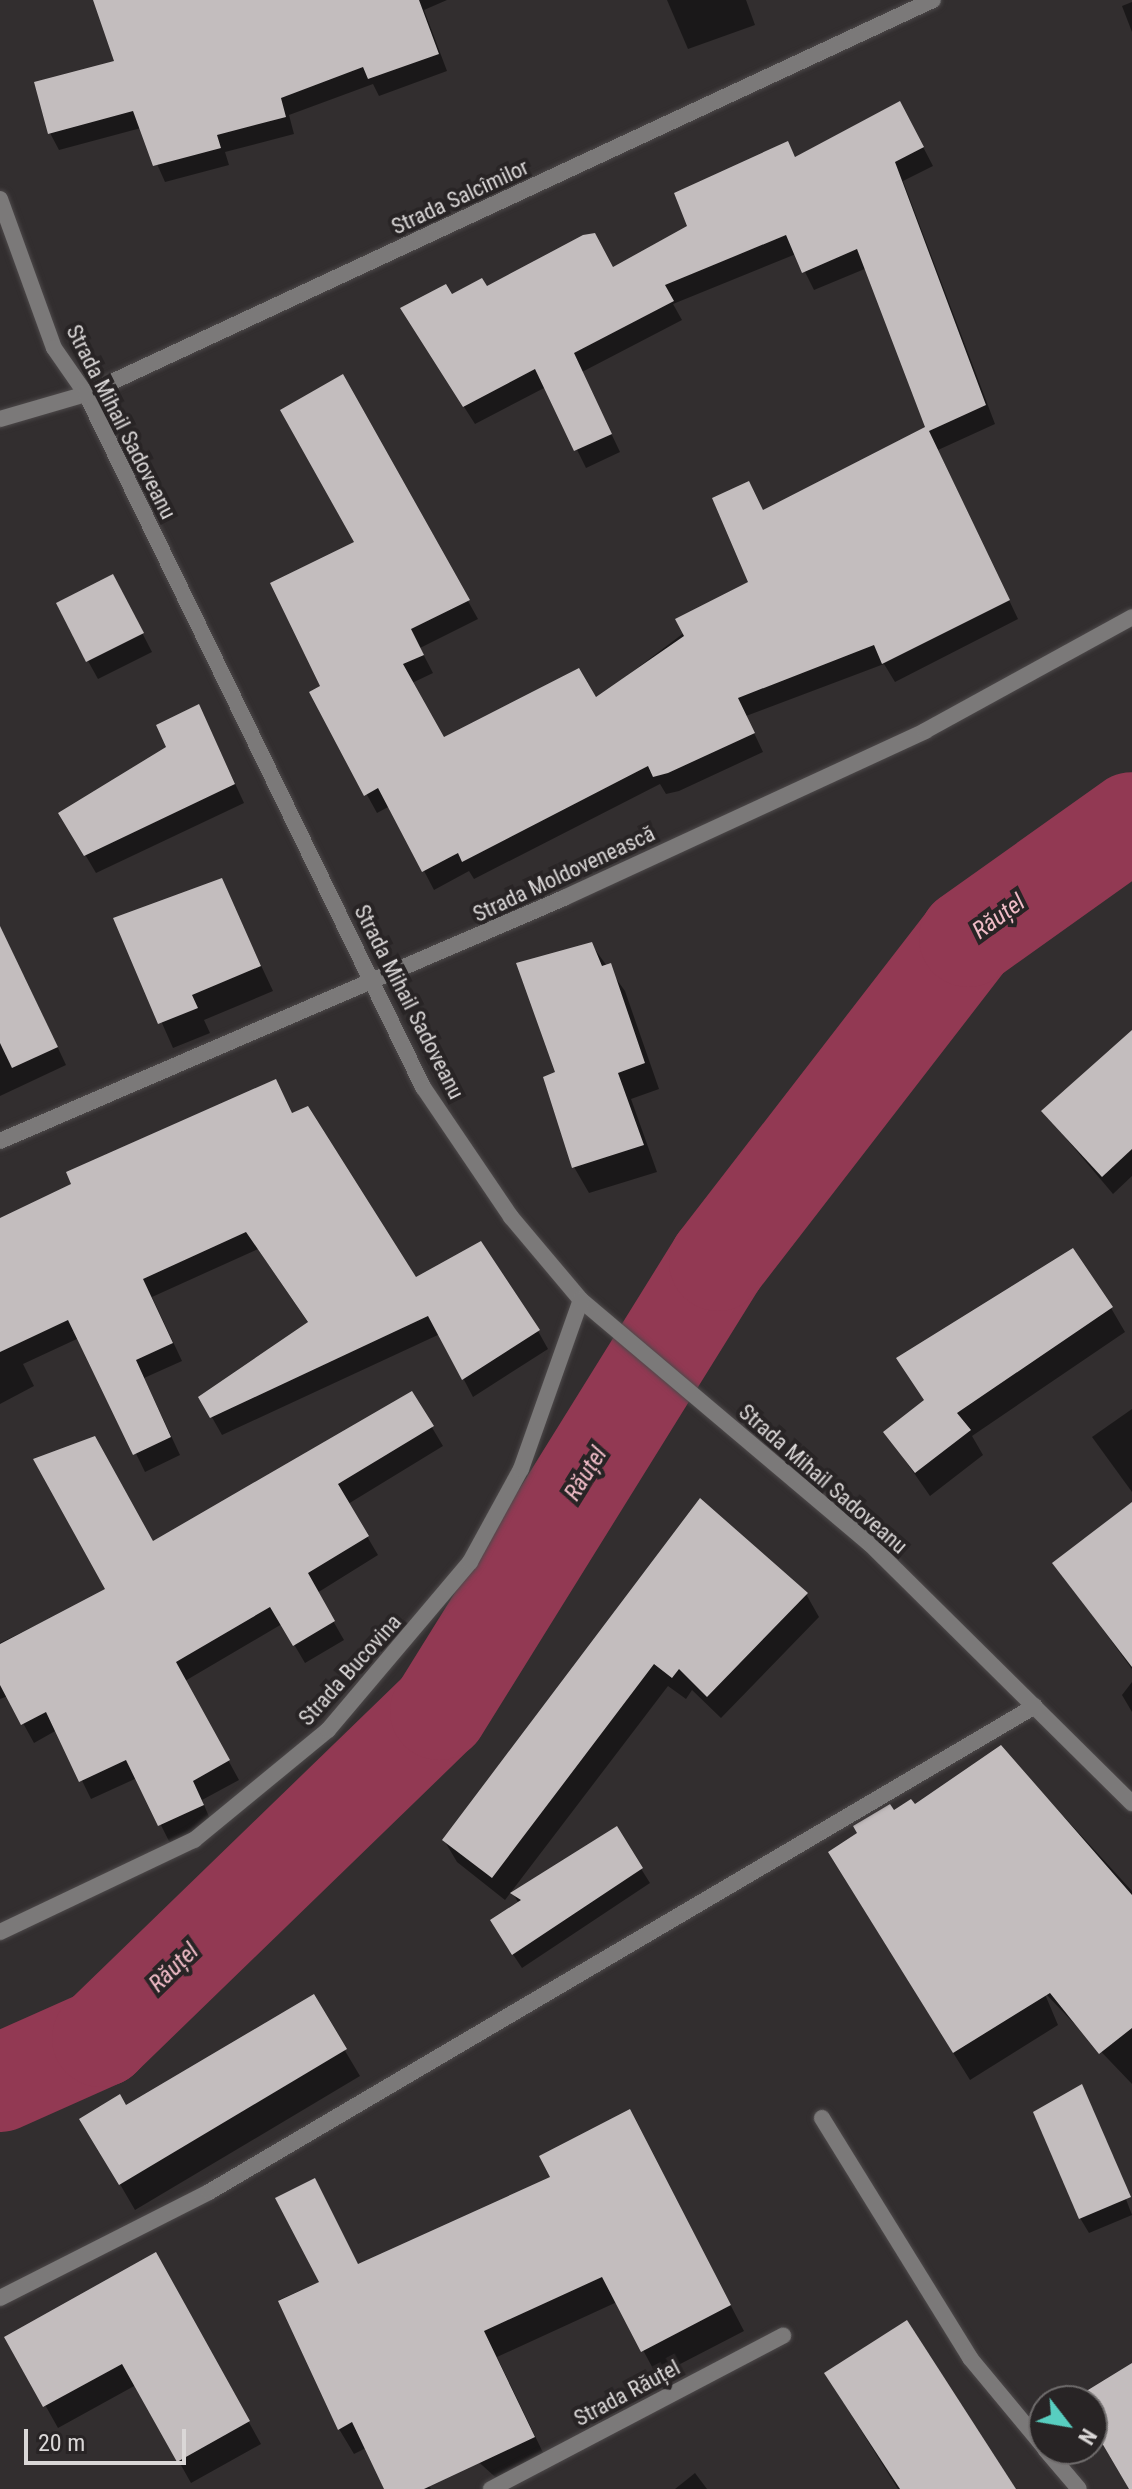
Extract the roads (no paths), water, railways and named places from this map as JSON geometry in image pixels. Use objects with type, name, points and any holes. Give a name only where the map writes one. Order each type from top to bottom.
[{"type":"street","name":"Strada Salcîmilor","points":[[0,419],[86,394],[933,0]]},
{"type":"street","name":"Strada Mihail Sadoveanu","points":[[0,199],[54,348],[86,394],[423,1087],[511,1217],[581,1300],[782,1474],[869,1543],[1132,1803]]},
{"type":"street","name":"Strada Moldovenească","points":[[0,1141],[374,984],[925,731],[1132,617]]},
{"type":"street","name":"Strada Bucovina","points":[[0,1932],[194,1840],[328,1730],[470,1562],[521,1469],[581,1300]]},
{"type":"street","points":[[0,2298],[209,2192],[1035,1706]]},
{"type":"street","points":[[822,2118],[970,2358],[1028,2428]]},
{"type":"street","name":"Strada Răuțel","points":[[491,2489],[783,2336]]},
{"type":"street","points":[[1059,2465],[1079,2489]]},
{"type":"waterway","name":"Răuțel","points":[[0,2083],[101,2038],[439,1711],[718,1262],[968,938],[1132,821]]}]
